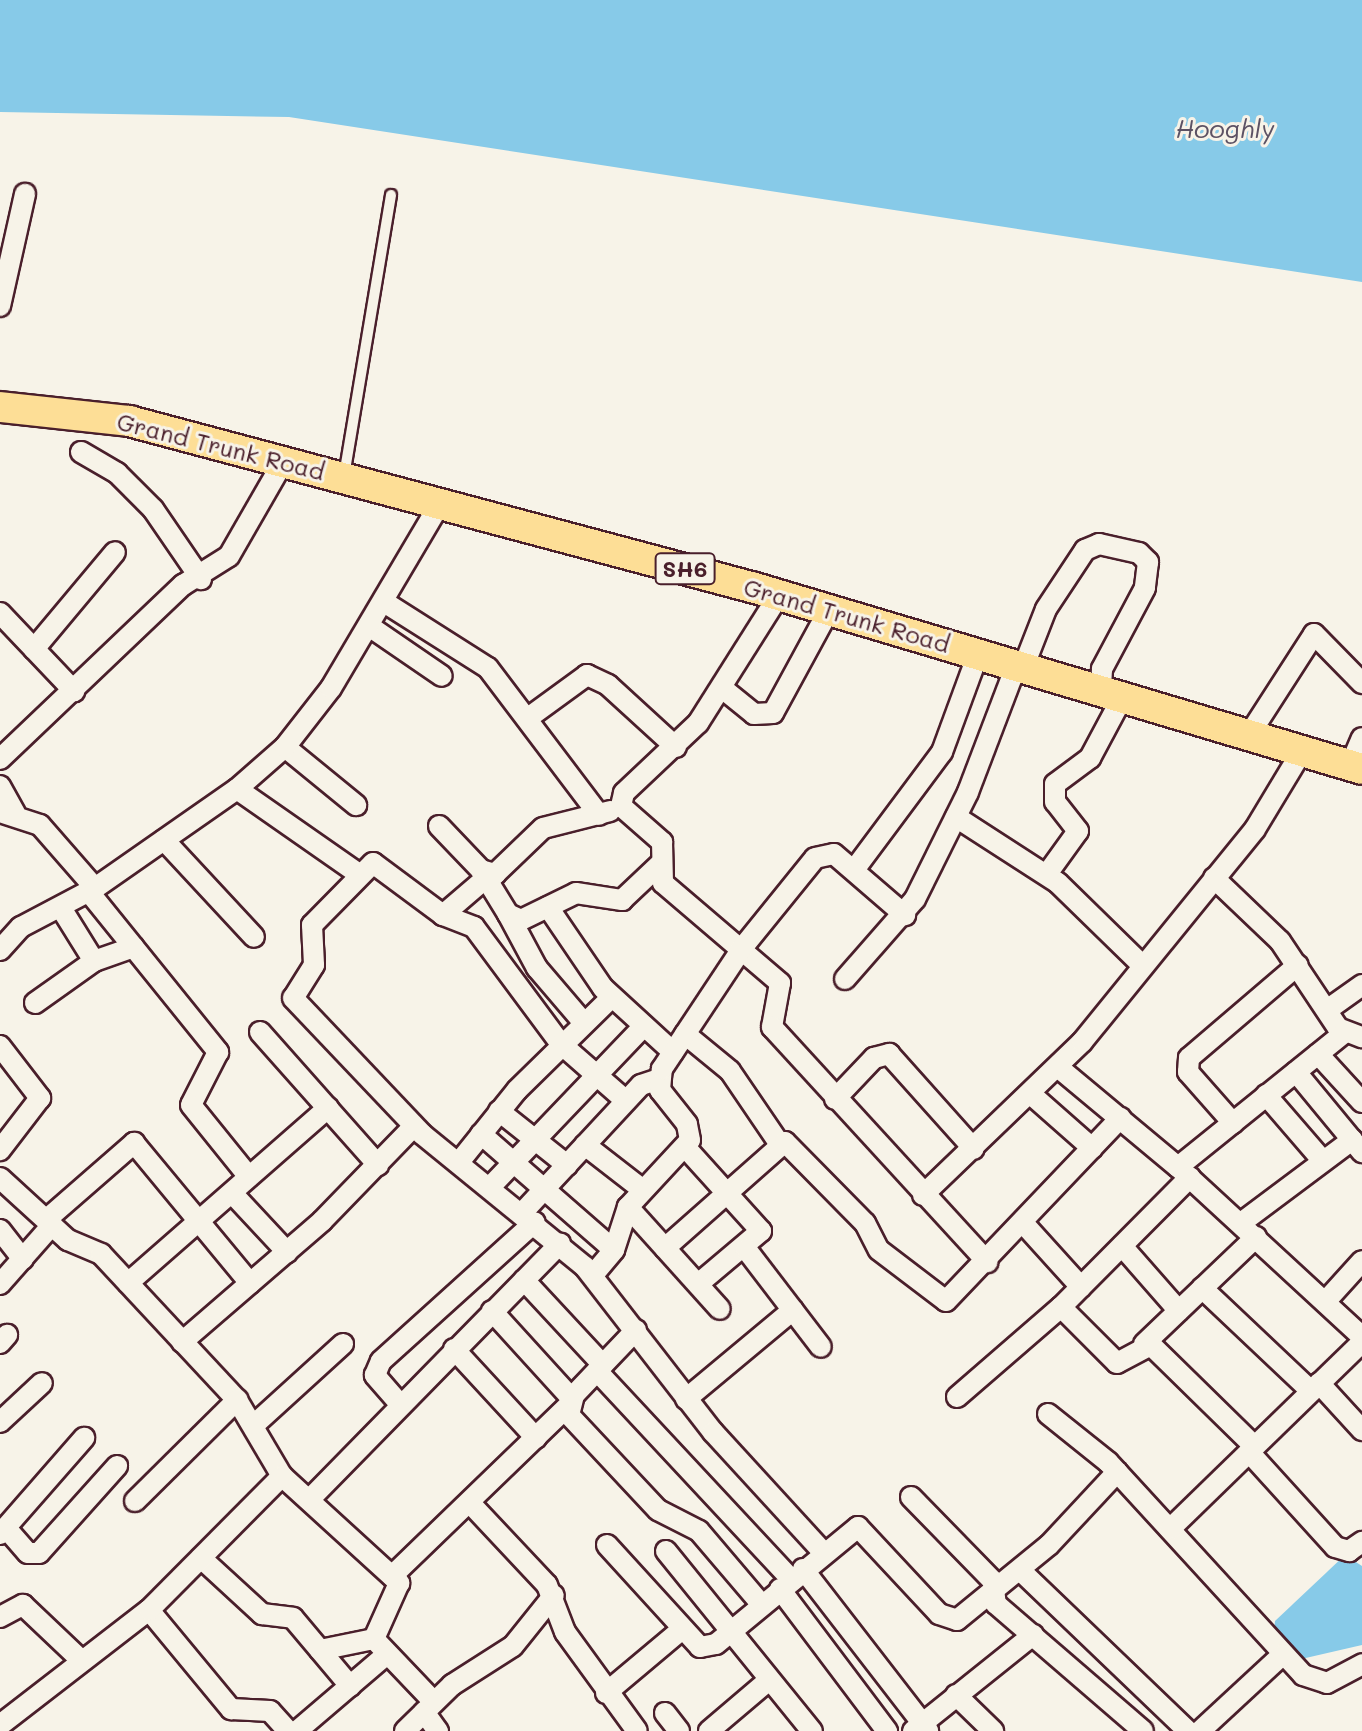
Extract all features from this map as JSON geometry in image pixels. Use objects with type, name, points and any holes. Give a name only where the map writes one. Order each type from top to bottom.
[{"type":"main road","name":"Grand Trunk Road","points":[[1,406],[129,421],[283,462],[779,595],[1356,767]]},
{"type":"street","points":[[0,306],[25,194]]},
{"type":"street","points":[[81,452],[142,498],[201,579]]},
{"type":"street","points":[[0,759],[183,585],[201,579],[239,542],[283,462]]},
{"type":"street","points":[[0,950],[21,927],[92,890],[237,789],[285,747],[369,626],[440,504]]},
{"type":"street","points":[[845,979],[905,915],[956,817],[1046,609],[1085,550],[1099,544],[1139,553],[1148,562],[1145,588],[1102,669],[1111,694],[1090,758],[1055,784],[1055,802],[1078,831],[1047,874]]},
{"type":"street","points":[[34,649],[115,552]]},
{"type":"street","points":[[621,806],[624,793],[676,747],[722,688],[779,595]]},
{"type":"street","points":[[384,602],[477,657],[528,718],[599,815]]},
{"type":"street","points":[[722,688],[754,714],[773,713],[829,610]]},
{"type":"street","points":[[0,613],[74,691]]},
{"type":"street","points":[[369,626],[442,676]]},
{"type":"street","points":[[1249,735],[1314,634],[1362,683]]},
{"type":"street","points":[[854,870],[942,752],[978,654]]},
{"type":"street","points":[[528,718],[587,675],[608,685],[676,747]]},
{"type":"street","points":[[1356,767],[1362,738]]},
{"type":"street","points":[[285,747],[356,805]]},
{"type":"street","points":[[923,1195],[1033,1096],[1059,1068],[1266,815],[1302,751]]},
{"type":"street","points":[[0,786],[7,813],[46,831],[218,1052],[191,1105],[249,1177]]},
{"type":"street","points":[[237,789],[359,874]]},
{"type":"street","points":[[443,915],[483,874],[495,874],[543,828],[599,815],[621,806]]},
{"type":"street","points":[[621,806],[662,842],[659,865],[673,894],[743,947],[780,983],[772,1027],[987,1262]]},
{"type":"street","points":[[956,817],[1047,874],[1143,966]]},
{"type":"street","points":[[439,826],[483,874],[537,968],[584,1023]]},
{"type":"street","points":[[164,840],[254,937]]},
{"type":"street","points":[[659,1079],[673,1052],[743,947],[815,858],[834,854],[905,915]]},
{"type":"street","points":[[626,1101],[561,1044],[481,935],[443,915],[378,863],[359,874],[312,925],[314,965],[292,992],[414,1126],[492,1185],[593,1275],[686,1399],[823,1552]]},
{"type":"street","points":[[508,914],[521,920],[584,892],[622,900],[659,865]]},
{"type":"street","points":[[957,1397],[1061,1307],[1122,1246],[1184,1172],[1233,1123],[1318,1054],[1353,1035],[1327,1010],[1298,965],[1214,878]]},
{"type":"street","points":[[548,907],[612,997],[673,1052]]},
{"type":"street","points":[[61,908],[94,961]]},
{"type":"street","points":[[35,1003],[94,961],[134,947]]},
{"type":"street","points":[[1233,1123],[1188,1072],[1189,1058],[1298,965]]},
{"type":"street","points":[[1327,1010],[1362,985]]},
{"type":"street","points":[[460,1161],[499,1111],[561,1044],[612,997]]},
{"type":"street","points":[[492,1185],[533,1138],[644,1026]]},
{"type":"street","points":[[260,1032],[378,1165]]},
{"type":"street","points":[[685,1034],[730,1071],[779,1143],[792,1147],[865,1223],[879,1250],[928,1294],[951,1299],[1120,1118]]},
{"type":"street","points":[[0,1046],[40,1098],[0,1150]]},
{"type":"street","points":[[835,1099],[874,1058],[889,1054],[974,1149]]},
{"type":"street","points":[[1318,1054],[1362,1102]]},
{"type":"street","points":[[1059,1068],[1184,1172],[1362,1339],[1170,1529]]},
{"type":"street","points":[[1061,1307],[1117,1363],[1144,1344],[1179,1311],[1202,1288],[1248,1230],[1323,1161],[1357,1146],[1296,1072]]},
{"type":"street","points":[[399,1403],[376,1369],[436,1318],[529,1217],[545,1189],[626,1101],[648,1080],[659,1079]]},
{"type":"street","points":[[593,1275],[614,1250],[628,1207],[686,1148],[687,1124],[659,1079]]},
{"type":"street","points":[[1266,1095],[1323,1161]]},
{"type":"street","points":[[1033,1096],[1092,1148]]},
{"type":"street","points":[[128,1283],[328,1108]]},
{"type":"street","points":[[499,1111],[567,1165]]},
{"type":"street","points":[[182,1342],[287,1252],[414,1126]]},
{"type":"street","points":[[481,1134],[614,1250]]},
{"type":"street","points":[[0,1284],[50,1222],[134,1143],[197,1223],[250,1283]]},
{"type":"street","points":[[665,1248],[779,1143]]},
{"type":"street","points":[[585,1145],[643,1190]]},
{"type":"street","points":[[686,1148],[761,1231],[746,1249],[698,1284]]},
{"type":"street","points":[[0,1178],[50,1222],[93,1248],[128,1283],[237,1400],[255,1424],[282,1476],[392,1576],[401,1591],[380,1647],[350,1686],[297,1731]]},
{"type":"street","points":[[232,1193],[287,1252]]},
{"type":"street","points":[[628,1207],[720,1309]]},
{"type":"street","points":[[1024,1224],[1081,1287]]},
{"type":"street","points":[[0,1230],[23,1259]]},
{"type":"street","points":[[309,1500],[399,1403],[560,1244]]},
{"type":"street","points":[[1122,1246],[1179,1311]]},
{"type":"street","points":[[746,1249],[821,1347]]},
{"type":"street","points":[[1325,1302],[1362,1261]]},
{"type":"street","points":[[524,1280],[920,1728],[956,1695],[1033,1635]]},
{"type":"street","points":[[1202,1288],[1362,1430]]},
{"type":"street","points":[[686,1399],[793,1310]]},
{"type":"street","points":[[492,1311],[570,1403],[580,1429],[658,1510],[691,1523],[762,1605]]},
{"type":"street","points":[[436,1318],[536,1438]]},
{"type":"street","points":[[392,1576],[536,1438],[636,1330]]},
{"type":"street","points":[[255,1424],[343,1344]]},
{"type":"street","points":[[1144,1344],[1252,1449],[1335,1547],[1349,1551],[1362,1542]]},
{"type":"street","points":[[0,1422],[42,1383]]},
{"type":"street","points":[[135,1501],[237,1400]]},
{"type":"street","points":[[1048,1414],[1117,1472],[1303,1675],[1327,1683],[1362,1664]]},
{"type":"street","points":[[84,1438],[3,1531],[28,1553],[39,1553],[117,1466]]},
{"type":"street","points":[[607,1545],[680,1631],[709,1648],[849,1530],[867,1530],[947,1620],[964,1618],[1021,1571],[1117,1472]]},
{"type":"street","points":[[0,1725],[149,1610],[282,1476]]},
{"type":"street","points":[[911,1497],[993,1581],[994,1596],[1033,1635],[1143,1731]]},
{"type":"street","points":[[691,1523],[718,1501]]},
{"type":"street","points":[[470,1503],[554,1595],[565,1632],[606,1693],[637,1731]]},
{"type":"street","points":[[666,1551],[729,1633],[812,1731]]},
{"type":"street","points":[[201,1558],[262,1614],[293,1618],[350,1686]]},
{"type":"street","points":[[1021,1571],[1188,1731]]},
{"type":"street","points":[[791,1579],[887,1731]]},
{"type":"street","points":[[405,1731],[429,1707],[513,1646],[554,1595]]},
{"type":"street","points":[[0,1617],[23,1605],[82,1661]]},
{"type":"street","points":[[149,1610],[231,1709],[270,1711],[288,1731]]},
{"type":"street","points":[[606,1693],[680,1631]]},
{"type":"street","points":[[320,1650],[380,1647]]},
{"type":"street","points":[[380,1647],[429,1707],[438,1731]]},
{"type":"street","points":[[1200,1731],[1222,1723],[1282,1655]]},
{"type":"street","points":[[709,1731],[769,1680]]},
{"type":"street","points":[[956,1695],[993,1731]]},
{"type":"street","points":[[665,1713],[679,1731]]},
{"type":"lane","points":[[343,478],[391,195]]},
{"type":"water","name":"Hooghly","points":[[0,0],[1362,0],[1362,282],[289,117],[0,112]]},
{"type":"water","points":[[1345,1555],[1362,1566],[1362,1645],[1297,1660],[1274,1631],[1275,1621]]}]
